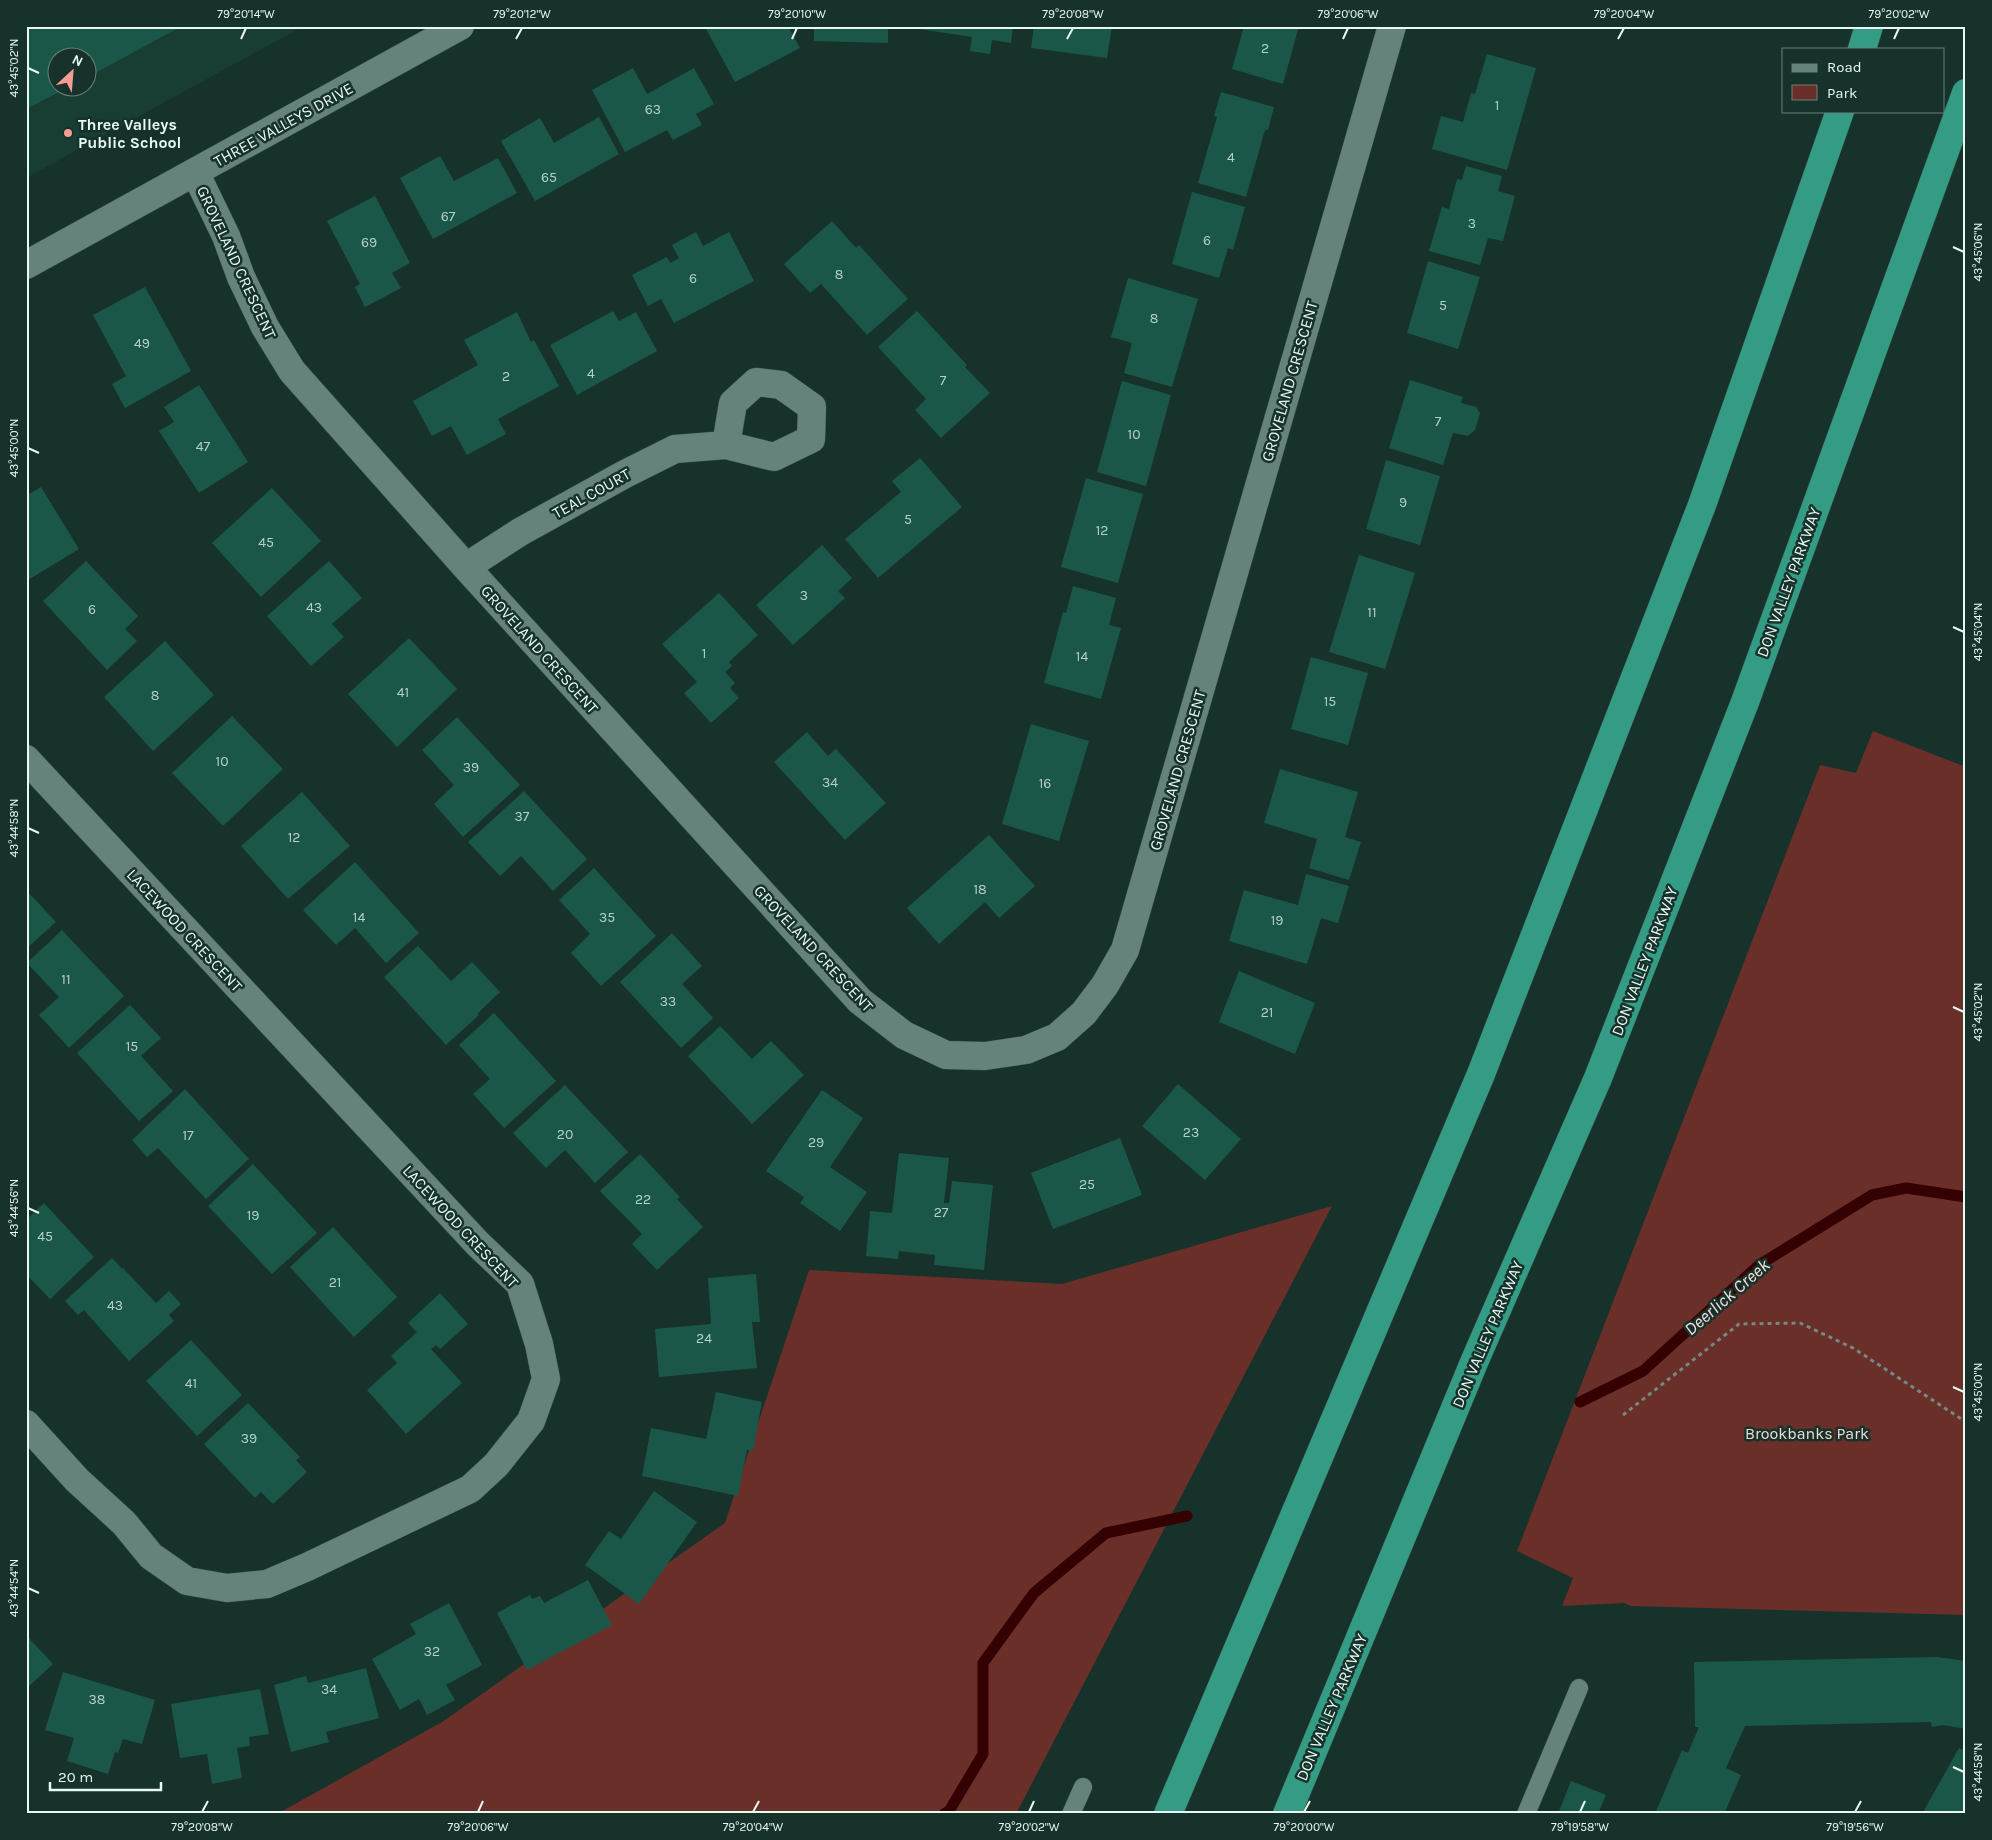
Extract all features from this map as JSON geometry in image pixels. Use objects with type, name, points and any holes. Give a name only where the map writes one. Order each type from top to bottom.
[{"type":"highway","points":[[1862,48],[1869,26]]},
{"type":"highway","name":"DON VALLEY PARKWAY","points":[[1287,1814],[1475,1360],[1598,1078],[1745,702],[1965,95]]},
{"type":"highway","points":[[1168,1814],[1481,1074],[1702,505],[1840,112]]},
{"type":"street","name":"THREE VALLEYS DRIVE","points":[[26,265],[460,26]]},
{"type":"street","name":"GROVELAND CRESCENT","points":[[195,172],[226,236],[241,277],[265,327],[292,371],[466,567],[860,1001],[904,1035],[946,1054],[985,1056],[1026,1050],[1057,1037],[1084,1013],[1125,950],[1392,26]]},
{"type":"street","name":"TEAL COURT","points":[[466,567],[520,532],[625,474],[675,449],[726,445]]},
{"type":"street","name":"LACEWOOD CRESCENT","points":[[26,759],[478,1244],[520,1284],[539,1344],[546,1379],[531,1421],[496,1465],[470,1490],[267,1584],[227,1588],[188,1581],[150,1556],[124,1523],[77,1480],[26,1424]]},
{"type":"lane","points":[[1526,1814],[1578,1688]]},
{"type":"lane","points":[[1071,1814],[1082,1787]]},
{"type":"path","points":[[1623,1415],[1738,1324],[1800,1323],[1853,1348],[1966,1422]]},
{"type":"shaded area","name":"Three Valleys Public School","points":[[26,26],[304,26],[26,178]]},
{"type":"green space","name":"Brookbanks Park","points":[[1873,731],[1966,767],[1966,1615],[1631,1606],[1624,1603],[1562,1606],[1573,1578],[1517,1551],[1820,765],[1856,773]]},
{"type":"green space","points":[[1332,1206],[1016,1814],[277,1814],[442,1722],[725,1523],[809,1270],[1062,1284]]},
{"type":"building","points":[[26,26],[182,26],[98,72],[98,48],[48,48],[48,98],[26,109]]},
{"type":"building","points":[[711,26],[788,26],[800,48],[735,82],[706,29]]},
{"type":"building","points":[[814,26],[888,26],[888,43],[814,41]]},
{"type":"building","points":[[919,26],[1013,26],[1011,43],[992,40],[990,54],[970,51],[972,37],[919,29]]},
{"type":"building","points":[[1034,26],[1112,26],[1107,58],[1031,48]]},
{"type":"building","points":[[1244,26],[1299,26],[1283,84],[1232,69]]},
{"type":"building","points":[[1487,54],[1536,68],[1507,170],[1432,149],[1441,116],[1463,122],[1471,93],[1475,94]]},
{"type":"building","points":[[633,68],[647,94],[694,68],[714,104],[696,114],[702,125],[673,140],[667,130],[625,152],[592,90]]},
{"type":"building","points":[[1221,92],[1274,107],[1268,130],[1265,130],[1246,197],[1198,183],[1217,117],[1214,116]]},
{"type":"building","points":[[599,117],[619,154],[535,201],[501,141],[540,118],[554,143]]},
{"type":"building","points":[[440,156],[454,181],[498,158],[517,193],[433,239],[400,178]]},
{"type":"building","points":[[1466,166],[1502,176],[1498,191],[1515,196],[1503,241],[1488,238],[1480,265],[1429,251],[1442,207],[1449,209],[1457,179],[1462,180]]},
{"type":"building","points":[[1192,192],[1245,207],[1233,250],[1228,248],[1219,278],[1172,264]]},
{"type":"building","points":[[375,196],[410,263],[392,273],[401,288],[365,307],[355,287],[360,284],[327,221]]},
{"type":"building","points":[[832,221],[856,248],[859,245],[908,299],[867,335],[821,284],[810,293],[784,264]]},
{"type":"building","points":[[696,232],[703,246],[729,232],[754,281],[674,323],[661,299],[648,306],[632,275],[667,257],[670,263],[679,258],[672,245]]},
{"type":"building","points":[[1428,261],[1480,277],[1458,349],[1407,333]]},
{"type":"building","points":[[1128,278],[1198,299],[1172,387],[1124,373],[1132,343],[1111,337]]},
{"type":"building","points":[[145,287],[191,371],[125,408],[112,384],[126,376],[93,315]]},
{"type":"building","points":[[613,311],[619,321],[636,312],[657,351],[577,395],[550,345]]},
{"type":"building","points":[[917,311],[990,393],[941,438],[915,410],[926,399],[878,347]]},
{"type":"building","points":[[517,312],[531,342],[534,340],[559,386],[498,419],[506,434],[467,455],[451,426],[432,436],[413,401],[478,365],[464,340]]},
{"type":"building","points":[[1410,380],[1463,397],[1461,403],[1476,407],[1480,413],[1475,430],[1468,436],[1453,433],[1443,465],[1389,448]]},
{"type":"building","points":[[1122,381],[1171,395],[1146,486],[1097,472]]},
{"type":"building","points":[[199,385],[248,462],[199,493],[159,431],[174,422],[164,407]]},
{"type":"building","points":[[920,458],[962,507],[878,578],[845,539],[901,492],[892,481]]},
{"type":"building","points":[[1386,460],[1440,476],[1420,545],[1366,529]]},
{"type":"building","points":[[1086,478],[1143,494],[1118,583],[1061,567]]},
{"type":"building","points":[[41,487],[79,549],[28,580],[26,577],[26,496]]},
{"type":"building","points":[[272,488],[321,541],[261,597],[212,543]]},
{"type":"building","points":[[822,545],[852,578],[838,591],[845,598],[793,645],[756,605]]},
{"type":"building","points":[[1359,555],[1415,573],[1385,669],[1329,652]]},
{"type":"building","points":[[86,561],[138,616],[125,629],[137,641],[107,670],[43,601]]},
{"type":"building","points":[[329,561],[362,598],[332,624],[344,637],[311,666],[267,616]]},
{"type":"building","points":[[1073,586],[1116,598],[1109,625],[1121,628],[1101,699],[1044,683],[1063,612],[1066,613]]},
{"type":"building","points":[[719,593],[758,635],[729,662],[732,666],[725,672],[735,683],[730,688],[739,698],[711,723],[684,693],[697,682],[662,644]]},
{"type":"building","points":[[409,638],[457,689],[397,747],[348,694]]},
{"type":"building","points":[[165,641],[214,695],[153,751],[104,697]]},
{"type":"building","points":[[1311,657],[1368,673],[1348,745],[1291,729]]},
{"type":"building","points":[[232,716],[283,769],[223,826],[172,773]]},
{"type":"building","points":[[457,717],[520,785],[463,837],[434,804],[454,785],[422,750]]},
{"type":"building","points":[[1031,724],[1089,741],[1059,841],[1002,824]]},
{"type":"building","points":[[807,732],[828,756],[836,749],[886,803],[845,840],[774,762]]},
{"type":"building","points":[[1280,769],[1358,792],[1345,837],[1361,842],[1349,880],[1309,868],[1317,839],[1264,823]]},
{"type":"building","points":[[524,791],[587,859],[553,891],[521,856],[500,876],[468,842]]},
{"type":"building","points":[[302,792],[350,846],[288,899],[241,846]]},
{"type":"building","points":[[989,835],[1035,886],[999,918],[985,902],[939,944],[907,908]]},
{"type":"building","points":[[355,862],[419,933],[386,963],[355,928],[336,945],[303,910]]},
{"type":"building","points":[[594,868],[656,936],[601,986],[571,953],[590,934],[559,900]]},
{"type":"building","points":[[1306,874],[1349,886],[1338,923],[1321,918],[1307,964],[1229,941],[1244,890],[1298,905]]},
{"type":"building","points":[[26,890],[56,922],[26,949]]},
{"type":"building","points":[[62,930],[124,996],[69,1048],[39,1015],[59,997],[27,963]]},
{"type":"building","points":[[672,933],[702,966],[682,984],[713,1018],[681,1048],[620,982]]},
{"type":"building","points":[[418,946],[451,981],[472,962],[500,992],[477,1014],[479,1015],[446,1045],[384,977]]},
{"type":"building","points":[[1239,971],[1315,1003],[1295,1054],[1219,1022]]},
{"type":"building","points":[[130,1005],[161,1038],[141,1056],[173,1091],[139,1121],[77,1053]]},
{"type":"building","points":[[494,1013],[556,1081],[504,1128],[473,1094],[490,1079],[459,1045]]},
{"type":"building","points":[[720,1026],[752,1059],[771,1041],[804,1075],[752,1124],[688,1056]]},
{"type":"building","points":[[1178,1084],[1241,1139],[1205,1180],[1142,1126]]},
{"type":"building","points":[[565,1085],[628,1152],[595,1183],[565,1150],[546,1168],[513,1133]]},
{"type":"building","points":[[185,1089],[249,1159],[206,1199],[158,1148],[147,1157],[132,1140]]},
{"type":"building","points":[[822,1090],[863,1118],[830,1167],[867,1192],[840,1231],[800,1203],[804,1197],[766,1171]]},
{"type":"building","points":[[1120,1138],[1142,1195],[1053,1229],[1031,1173]]},
{"type":"building","points":[[899,1153],[949,1158],[944,1203],[949,1203],[952,1181],[993,1185],[984,1270],[934,1265],[935,1255],[899,1251],[898,1259],[866,1256],[870,1211],[892,1213]]},
{"type":"building","points":[[640,1154],[680,1197],[677,1199],[703,1227],[657,1270],[632,1244],[642,1234],[600,1191]]},
{"type":"building","points":[[253,1164],[317,1233],[272,1274],[208,1206]]},
{"type":"building","points":[[44,1203],[94,1257],[50,1299],[26,1274],[26,1220]]},
{"type":"building","points":[[333,1227],[397,1297],[354,1337],[290,1267]]},
{"type":"building","points":[[112,1258],[156,1303],[169,1291],[181,1304],[169,1315],[174,1321],[129,1361],[84,1310],[78,1315],[65,1301]]},
{"type":"building","points":[[756,1274],[760,1322],[752,1322],[757,1368],[659,1377],[655,1329],[711,1324],[708,1278]]},
{"type":"building","points":[[440,1293],[468,1324],[440,1349],[436,1345],[431,1349],[462,1383],[406,1434],[367,1390],[397,1363],[391,1356],[417,1332],[408,1323]]},
{"type":"building","points":[[191,1340],[242,1395],[197,1436],[146,1381]]},
{"type":"building","points":[[716,1392],[762,1402],[753,1451],[747,1450],[738,1496],[642,1476],[651,1428],[706,1439]]},
{"type":"building","points":[[248,1403],[300,1457],[296,1460],[307,1472],[273,1504],[261,1492],[255,1498],[204,1444]]},
{"type":"building","points":[[654,1491],[697,1522],[639,1604],[585,1565],[609,1531],[621,1539]]},
{"type":"building","points":[[588,1580],[612,1625],[527,1670],[497,1613],[530,1595],[532,1599],[540,1596],[544,1603]]},
{"type":"building","points":[[449,1603],[482,1665],[446,1685],[455,1700],[427,1715],[419,1699],[400,1710],[372,1659],[416,1634],[410,1624]]},
{"type":"building","points":[[26,1635],[53,1664],[26,1689]]},
{"type":"building","points":[[1937,1657],[1966,1661],[1966,1729],[1943,1725],[1932,1727],[1931,1722],[1745,1726],[1726,1768],[1741,1775],[1724,1814],[1655,1814],[1682,1750],[1688,1753],[1699,1727],[1695,1727],[1694,1662]]},
{"type":"building","points":[[366,1668],[379,1718],[326,1732],[329,1742],[291,1752],[274,1685],[306,1676],[308,1683]]},
{"type":"building","points":[[63,1672],[155,1700],[142,1744],[123,1739],[118,1753],[115,1752],[108,1774],[67,1761],[74,1738],[45,1730]]},
{"type":"building","points":[[260,1689],[269,1734],[249,1737],[250,1746],[237,1748],[242,1778],[212,1784],[207,1754],[180,1758],[171,1704]]},
{"type":"building","points":[[1959,1748],[1966,1752],[1966,1814],[1922,1814]]},
{"type":"building","points":[[1571,1781],[1606,1795],[1598,1814],[1558,1814]]},
{"type":"waterway","name":"Deerlick Creek","points":[[1580,1402],[1643,1371],[1759,1265],[1872,1195],[1906,1188],[1966,1197]]},
{"type":"waterway","name":"Deerlick Creek","points":[[944,1814],[949,1811],[983,1754],[983,1663],[1034,1593],[1106,1533],[1187,1516]]},
{"type":"place","name":"Three Valleys Public School","points":[[68,133]]}]
